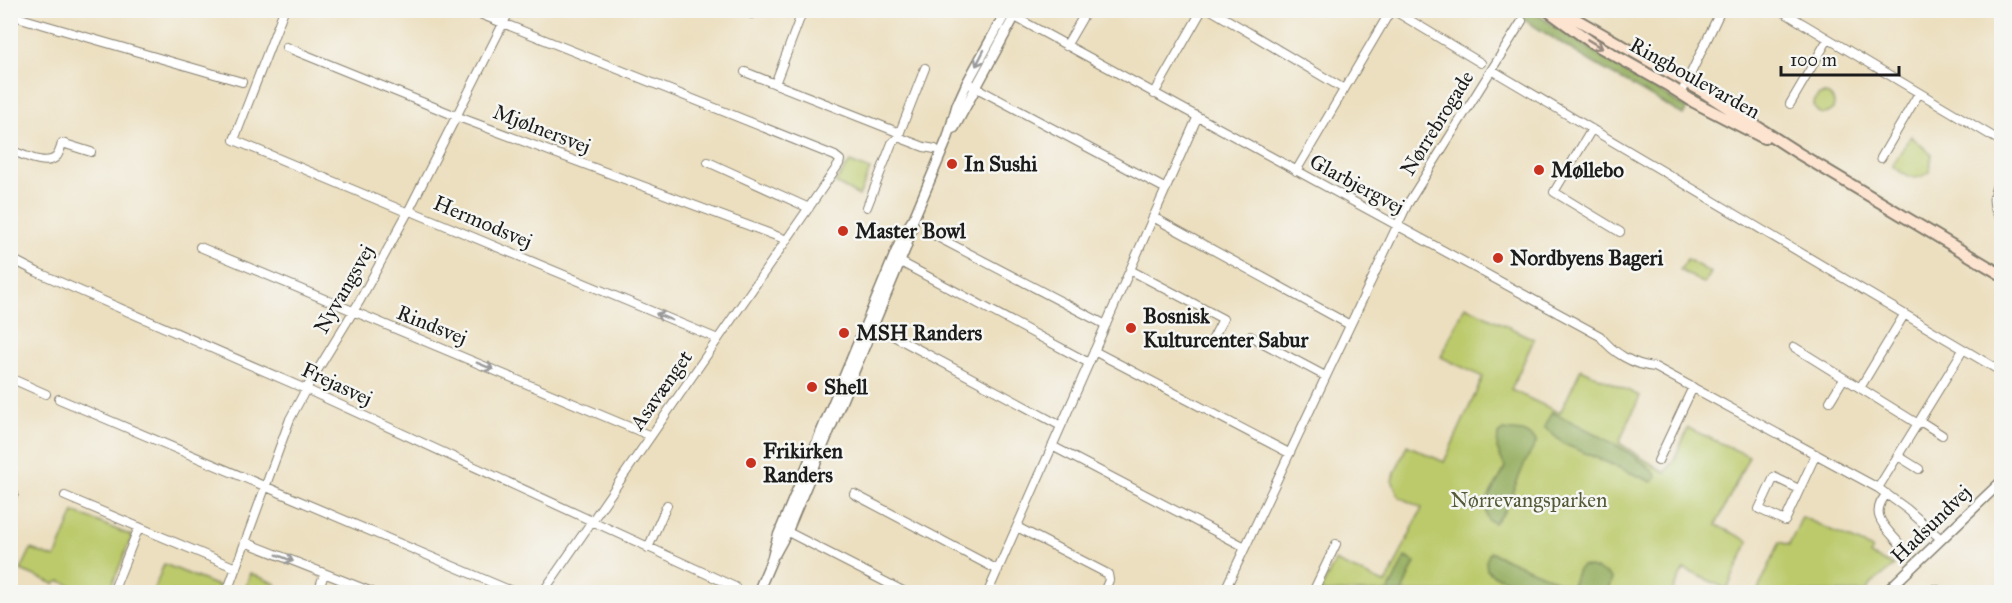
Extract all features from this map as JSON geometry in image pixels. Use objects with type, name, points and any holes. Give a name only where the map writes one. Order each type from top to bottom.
[{"type":"main road","name":"Ringboulevarden","points":[[1547,10],[1591,42],[1681,94],[1765,139],[1798,153]]},
{"type":"main road","name":"Ringboulevarden","points":[[1560,10],[1688,84],[2001,275]]},
{"type":"street","name":"Hermodsvej","points":[[284,10],[234,140],[404,211],[409,210],[718,339]]},
{"type":"street","points":[[470,10],[503,24]]},
{"type":"street","name":"Nyvangsvej","points":[[227,592],[290,418],[353,312],[409,210],[510,10]]},
{"type":"street","points":[[742,10],[752,14]]},
{"type":"street","points":[[775,84],[803,10]]},
{"type":"street","points":[[1066,46],[1087,10]]},
{"type":"street","points":[[1154,94],[1202,10]]},
{"type":"street","points":[[1211,10],[1344,90]]},
{"type":"street","points":[[1296,171],[1392,10],[1481,63]]},
{"type":"street","points":[[1681,94],[1688,84],[1721,10]]},
{"type":"street","points":[[1780,10],[2001,142]]},
{"type":"street","points":[[758,592],[912,229],[914,218],[948,137],[957,105],[972,85],[1009,12]]},
{"type":"street","name":"Glarbjergvej","points":[[1009,12],[1197,118],[1600,336],[1609,347],[1640,366],[1654,367],[1878,488],[1941,539]]},
{"type":"street","points":[[10,15],[242,82]]},
{"type":"street","name":"Nørrebrogade","points":[[1224,592],[1396,225],[1522,21]]},
{"type":"street","name":"Asavænget","points":[[503,24],[835,156],[840,160],[543,592]]},
{"type":"street","points":[[1790,104],[1828,39]]},
{"type":"street","name":"Mjølnersvej","points":[[286,47],[457,116],[787,240]]},
{"type":"street","points":[[867,207],[892,143],[899,135],[925,68]]},
{"type":"street","points":[[1492,70],[2001,372]]},
{"type":"street","points":[[745,72],[924,147],[935,149]]},
{"type":"street","points":[[972,85],[1166,189]]},
{"type":"street","points":[[1881,158],[1920,93]]},
{"type":"street","points":[[988,592],[1197,118]]},
{"type":"street","points":[[1592,129],[1554,192],[1620,232]]},
{"type":"street","points":[[10,150],[45,161],[58,156],[62,143],[91,152]]},
{"type":"street","points":[[708,162],[809,208]]},
{"type":"street","points":[[2001,173],[1992,202],[2001,220]]},
{"type":"street","points":[[1153,217],[1350,325]]},
{"type":"street","points":[[926,231],[1106,325]]},
{"type":"street","name":"Rindsvej","points":[[200,247],[651,436]]},
{"type":"street","name":"Frejasvej","points":[[10,258],[37,272],[306,389],[735,587]]},
{"type":"street","points":[[897,260],[1089,363]]},
{"type":"street","points":[[1130,270],[1223,319],[1210,344]]},
{"type":"street","points":[[1860,388],[1904,315]]},
{"type":"street","points":[[886,332],[1061,426]]},
{"type":"street","points":[[1250,336],[1325,376]]},
{"type":"street","points":[[1794,347],[1942,435]]},
{"type":"street","points":[[1878,488],[1963,350]]},
{"type":"street","points":[[1094,351],[1289,453]]},
{"type":"street","points":[[10,378],[46,394]]},
{"type":"street","points":[[1830,401],[1844,378]]},
{"type":"street","points":[[1658,461],[1693,387]]},
{"type":"street","points":[[59,399],[514,592]]},
{"type":"street","points":[[1052,446],[1245,548]]},
{"type":"street","points":[[1799,489],[1774,477],[1759,509],[1785,521],[1816,454]]},
{"type":"street","points":[[1898,456],[1919,469]]},
{"type":"street","name":"Hadsundvej","points":[[1886,592],[2001,481]]},
{"type":"street","points":[[854,494],[998,570]]},
{"type":"street","points":[[1887,494],[1880,501],[1879,516],[1881,523],[1899,543]]},
{"type":"street","points":[[65,496],[236,568]]},
{"type":"street","points":[[648,548],[668,505]]},
{"type":"street","points":[[114,592],[139,527]]},
{"type":"street","points":[[1017,527],[1108,574],[1109,580],[1104,592]]},
{"type":"street","points":[[784,530],[905,592]]},
{"type":"street","points":[[245,542],[372,592]]},
{"type":"street","points":[[1313,592],[1336,544]]},
{"type":"street","points":[[318,592],[324,574]]},
{"type":"street","points":[[1934,589],[1944,592]]},
{"type":"green space","points":[[1510,11],[1532,11],[1687,108],[1683,115],[1593,63]]},
{"type":"green space","points":[[1820,94],[1828,94],[1834,100],[1834,108],[1828,114],[1820,114],[1814,108],[1814,100]]},
{"type":"green space","points":[[1911,136],[1932,155],[1929,172],[1915,178],[1892,166]]},
{"type":"green space","points":[[850,162],[870,170],[859,196],[835,183]]},
{"type":"green space","points":[[1687,259],[1711,273],[1704,284],[1680,270]]},
{"type":"green space","name":"Nørrevangsparken","points":[[1465,306],[1534,339],[1511,390],[1560,413],[1581,369],[1640,396],[1619,443],[1665,473],[1673,462],[1688,428],[1749,456],[1716,525],[1749,541],[1727,589],[1684,569],[1672,592],[1320,592],[1335,561],[1386,584],[1422,508],[1399,497],[1392,480],[1407,445],[1444,462],[1483,377],[1441,357]]},
{"type":"green space","points":[[1552,412],[1625,450],[1657,477],[1652,482],[1564,444],[1544,427]]},
{"type":"green space","points":[[1503,430],[1523,432],[1536,440],[1536,443],[1504,512],[1494,523],[1488,520],[1486,505],[1505,467],[1497,449],[1498,434]]},
{"type":"green space","points":[[74,512],[132,536],[109,592],[88,592],[60,581],[54,584],[21,570],[31,549],[55,558]]},
{"type":"green space","points":[[1802,517],[1873,549],[1870,555],[1894,566],[1870,585],[1866,592],[1757,592],[1780,542],[1789,545]]},
{"type":"green space","points":[[1490,552],[1569,586],[1573,584],[1577,571],[1582,566],[1598,570],[1612,579],[1607,592],[1539,592],[1493,575],[1487,570],[1486,561]]},
{"type":"green space","points":[[1405,557],[1415,562],[1402,592],[1388,592]]},
{"type":"green space","points":[[164,564],[223,588],[221,592],[153,592]]},
{"type":"green space","points":[[250,573],[276,584],[275,588],[278,592],[244,592]]},
{"type":"place","name":"In Sushi","points":[[952,164]]},
{"type":"place","name":"Møllebo","points":[[1539,170]]},
{"type":"place","name":"Master Bowl","points":[[843,231]]},
{"type":"place","name":"Nordbyens Bageri","points":[[1498,258]]},
{"type":"place","name":"Bosnisk Kulturcenter Sabur","points":[[1131,328]]},
{"type":"place","name":"MSH Randers","points":[[844,333]]},
{"type":"place","name":"Shell","points":[[812,387]]},
{"type":"place","name":"Frikirken Randers","points":[[751,463]]}]
